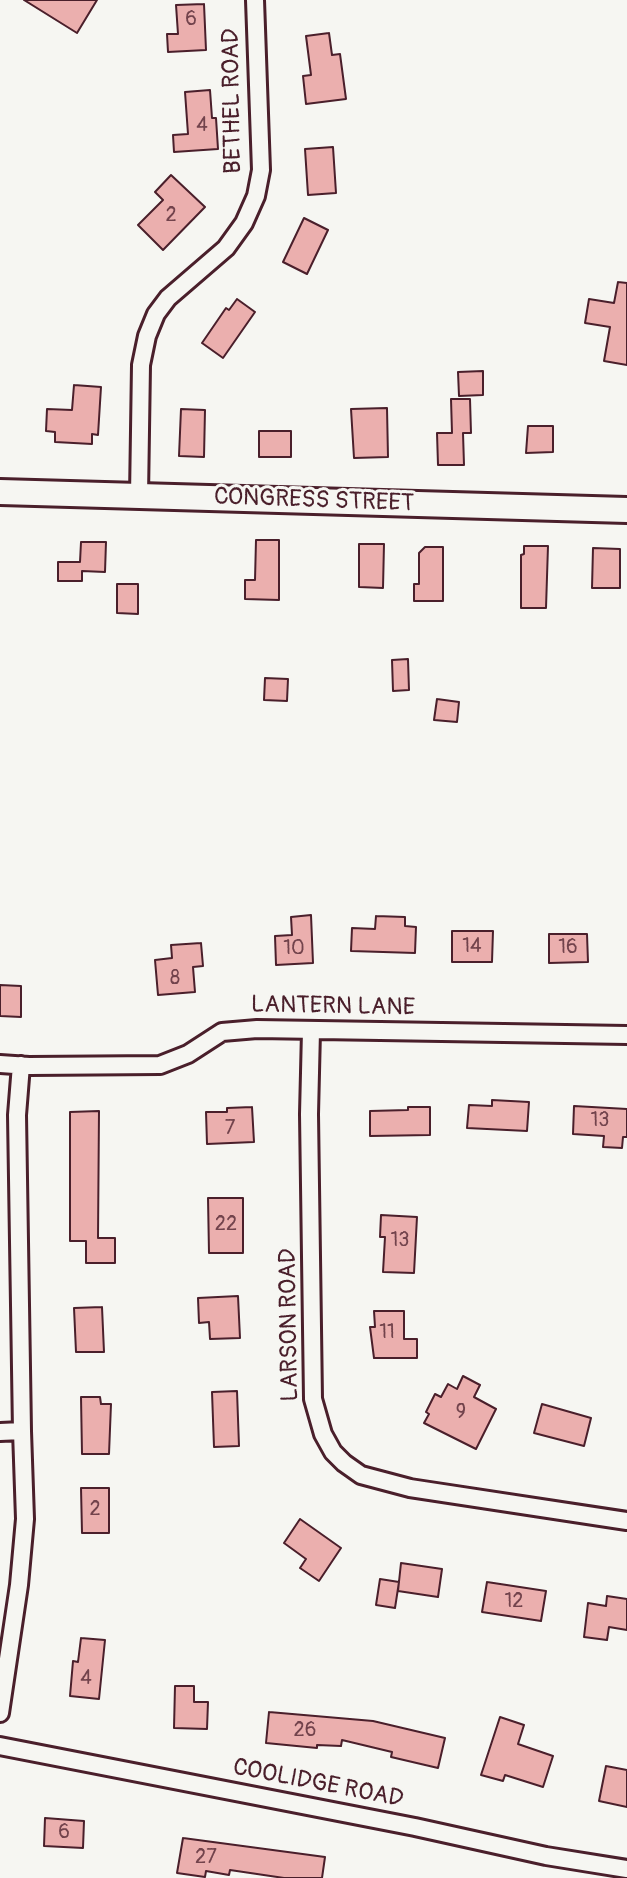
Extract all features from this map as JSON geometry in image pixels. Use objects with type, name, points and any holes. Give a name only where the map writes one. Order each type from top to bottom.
[{"type":"main road","name":"CONGRESS STREET","points":[[0,492],[627,510]]},
{"type":"street","name":"BETHEL ROAD","points":[[139,496],[141,365],[147,336],[156,314],[168,298],[226,248],[244,223],[256,196],[261,170],[255,0]]},
{"type":"street","name":"LANTERN LANE","points":[[0,1064],[160,1065],[188,1054],[222,1032],[257,1029],[627,1035]]},
{"type":"street","name":"LARSON ROAD","points":[[311,1031],[309,1114],[313,1399],[323,1434],[333,1452],[361,1475],[387,1483],[627,1521]]},
{"type":"street","points":[[0,1713],[19,1585],[25,1519],[17,1115],[21,1065]]},
{"type":"street","points":[[0,1432],[22,1431]]},
{"type":"street","name":"COOLIDGE ROAD","points":[[0,1746],[401,1824],[546,1856],[627,1869]]},
{"type":"building","points":[[24,0],[97,0],[77,33]]},
{"type":"building","points":[[204,4],[206,50],[168,52],[167,34],[178,34],[176,5]]},
{"type":"building","points":[[329,33],[332,55],[340,54],[346,99],[306,104],[303,76],[311,75],[306,36]]},
{"type":"building","points":[[210,90],[218,149],[174,152],[173,135],[188,134],[185,92]]},
{"type":"building","points":[[333,147],[336,193],[308,195],[305,149]]},
{"type":"building","points":[[171,175],[205,207],[163,250],[138,225],[163,200],[155,192]]},
{"type":"building","points":[[304,218],[328,230],[307,274],[283,262]]},
{"type":"building","points":[[618,282],[627,283],[627,365],[604,361],[610,327],[585,323],[589,299],[614,303]]},
{"type":"building","points":[[237,299],[255,312],[223,358],[202,343],[226,308],[229,310]]},
{"type":"building","points":[[483,371],[483,395],[459,396],[458,372]]},
{"type":"building","points":[[74,385],[101,387],[98,435],[92,434],[92,444],[55,442],[55,432],[46,431],[47,409],[72,410]]},
{"type":"building","points":[[451,399],[470,399],[471,433],[463,433],[464,465],[438,465],[437,433],[452,433]]},
{"type":"building","points":[[387,408],[388,457],[354,458],[351,409]]},
{"type":"building","points":[[181,409],[205,410],[204,457],[179,456]]},
{"type":"building","points":[[528,426],[553,426],[553,452],[526,453]]},
{"type":"building","points":[[259,431],[291,431],[291,457],[259,457]]},
{"type":"building","points":[[256,540],[279,540],[279,600],[245,599],[245,580],[255,580]]},
{"type":"building","points":[[81,542],[106,542],[105,572],[82,571],[82,581],[58,581],[58,562],[80,562]]},
{"type":"building","points":[[359,544],[384,544],[383,588],[359,587]]},
{"type":"building","points":[[524,546],[548,546],[546,608],[521,608],[521,555],[524,554]]},
{"type":"building","points":[[425,547],[443,547],[443,601],[414,601],[414,584],[419,584],[419,553]]},
{"type":"building","points":[[593,548],[620,549],[620,588],[592,588]]},
{"type":"building","points":[[117,584],[138,584],[138,614],[117,613]]},
{"type":"building","points":[[408,659],[409,690],[393,691],[392,660]]},
{"type":"building","points":[[265,678],[288,679],[287,701],[264,700]]},
{"type":"building","points":[[437,699],[459,702],[457,722],[434,720]]},
{"type":"building","points":[[311,915],[313,963],[276,965],[275,936],[292,935],[291,917]]},
{"type":"building","points":[[376,916],[405,917],[405,926],[416,927],[415,953],[351,951],[352,928],[375,929]]},
{"type":"building","points":[[452,931],[493,931],[492,962],[452,962]]},
{"type":"building","points":[[549,934],[587,934],[588,962],[549,963]]},
{"type":"building","points":[[201,943],[203,966],[193,967],[195,992],[158,995],[155,960],[172,958],[171,945]]},
{"type":"building","points":[[0,985],[21,986],[21,1017],[0,1016]]},
{"type":"building","points":[[492,1100],[529,1102],[527,1131],[467,1128],[469,1105],[492,1106]]},
{"type":"building","points":[[574,1106],[627,1109],[627,1137],[623,1137],[622,1148],[603,1147],[604,1136],[573,1134]]},
{"type":"building","points":[[252,1107],[254,1142],[207,1144],[206,1112]]},
{"type":"building","points":[[408,1107],[430,1107],[430,1135],[370,1136],[370,1111],[408,1110]]},
{"type":"building","points":[[99,1111],[98,1238],[115,1238],[115,1263],[86,1263],[86,1241],[70,1241],[70,1112]]},
{"type":"building","points":[[208,1198],[243,1198],[243,1253],[209,1253]]},
{"type":"building","points":[[381,1215],[417,1217],[414,1273],[383,1272],[385,1237],[380,1237]]},
{"type":"building","points":[[238,1296],[240,1338],[210,1339],[209,1322],[199,1323],[198,1298]]},
{"type":"building","points":[[102,1307],[104,1352],[76,1352],[74,1308]]},
{"type":"building","points":[[374,1311],[404,1311],[404,1339],[417,1339],[417,1358],[374,1358],[370,1327],[375,1327]]},
{"type":"building","points":[[463,1376],[480,1385],[474,1397],[496,1409],[476,1449],[424,1423],[435,1394],[441,1397],[448,1384],[457,1389]]},
{"type":"building","points":[[237,1391],[239,1446],[214,1447],[212,1392]]},
{"type":"building","points":[[81,1397],[100,1397],[101,1404],[111,1404],[109,1454],[82,1454]]},
{"type":"building","points":[[542,1404],[591,1418],[584,1446],[534,1433]]},
{"type":"building","points":[[81,1488],[109,1488],[109,1533],[82,1533]]},
{"type":"building","points":[[300,1519],[341,1548],[319,1581],[300,1568],[306,1559],[284,1543]]},
{"type":"building","points":[[401,1563],[442,1569],[438,1597],[398,1591]]},
{"type":"building","points":[[380,1579],[399,1582],[395,1608],[376,1605]]},
{"type":"building","points":[[487,1582],[546,1591],[541,1621],[482,1612]]},
{"type":"building","points":[[607,1596],[627,1599],[627,1630],[609,1627],[607,1640],[584,1637],[588,1603],[606,1606]]},
{"type":"building","points":[[81,1638],[105,1640],[99,1699],[70,1696],[73,1661],[78,1662]]},
{"type":"building","points":[[175,1686],[194,1686],[194,1702],[208,1702],[207,1729],[174,1728]]},
{"type":"building","points":[[269,1712],[373,1721],[445,1738],[438,1768],[391,1757],[392,1752],[342,1740],[341,1746],[317,1745],[317,1748],[266,1743]]},
{"type":"building","points":[[500,1717],[524,1725],[518,1744],[553,1756],[543,1787],[505,1775],[503,1781],[481,1775]]},
{"type":"building","points":[[606,1766],[627,1770],[627,1807],[599,1801]]},
{"type":"building","points":[[45,1818],[84,1821],[83,1848],[44,1846]]},
{"type":"building","points":[[183,1838],[325,1857],[322,1878],[284,1878],[230,1870],[229,1875],[206,1871],[205,1877],[177,1873]]}]
